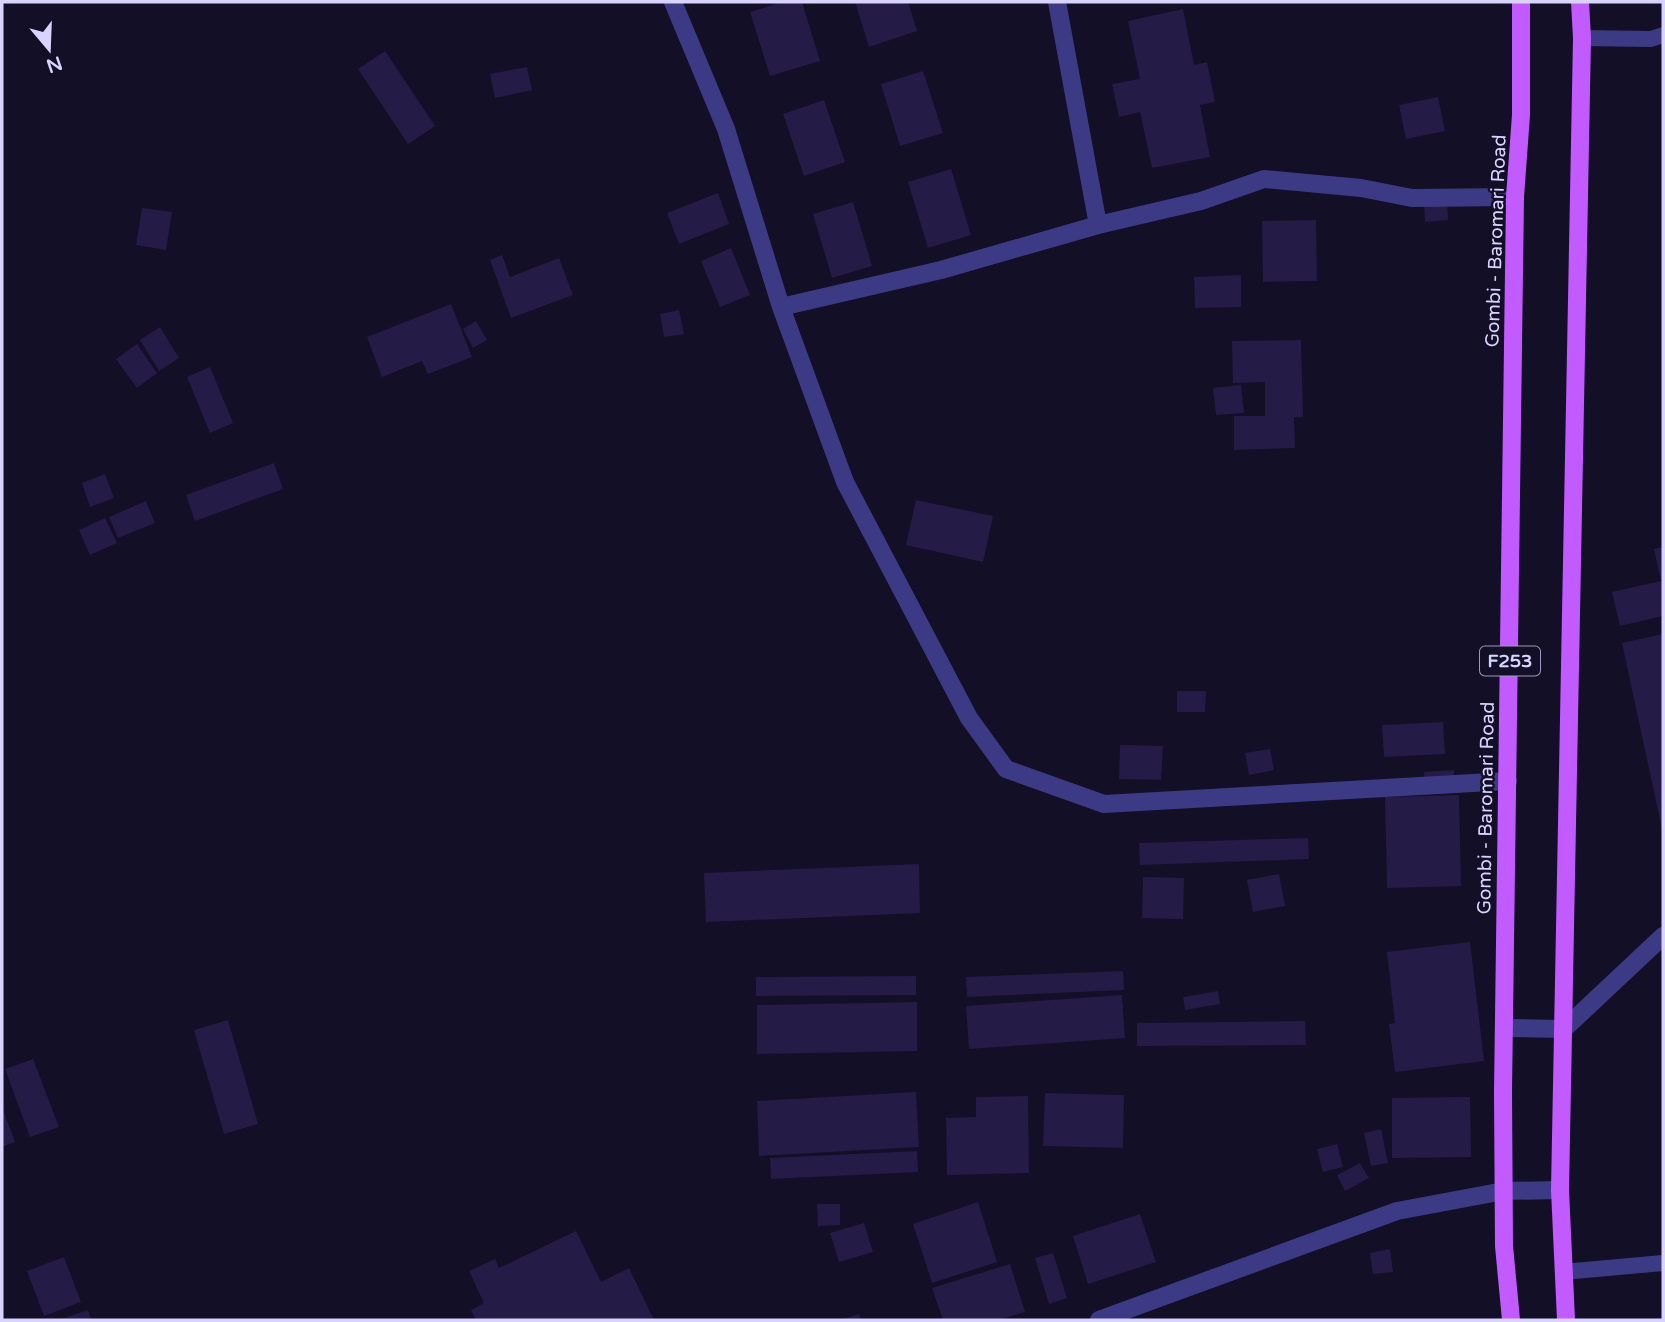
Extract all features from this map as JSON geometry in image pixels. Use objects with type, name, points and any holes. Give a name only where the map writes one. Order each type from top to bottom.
[{"type":"main road","name":"Gombi - Baromari Road","points":[[1511,1320],[1504,1246],[1504,1028],[1515,197],[1521,114],[1521,2]]},
{"type":"main road","points":[[1566,1320],[1560,1190],[1582,38],[1580,2]]},
{"type":"street","points":[[673,2],[726,129],[781,307],[845,482],[969,719],[1006,769],[1104,804],[1508,782]]},
{"type":"street","points":[[1057,2],[1098,225]]},
{"type":"street","points":[[781,307],[941,270],[1098,225],[1201,201],[1264,178],[1361,188],[1412,198],[1515,197]]},
{"type":"street","points":[[1504,1028],[1564,1029],[1663,936]]},
{"type":"street","points":[[1099,1320],[1396,1211],[1504,1191],[1560,1190]]},
{"type":"lane","points":[[1582,38],[1651,39],[1663,35]]},
{"type":"lane","points":[[1563,1272],[1663,1263]]},
{"type":"building","points":[[782,2],[802,2],[820,61],[770,76],[750,12]]},
{"type":"building","points":[[855,2],[908,2],[917,31],[869,47]]},
{"type":"building","points":[[1183,9],[1194,65],[1207,62],[1215,102],[1200,105],[1210,157],[1152,168],[1140,112],[1119,117],[1112,84],[1140,79],[1128,21]]},
{"type":"building","points":[[385,51],[435,126],[408,144],[358,69]]},
{"type":"building","points":[[527,67],[532,90],[495,98],[490,74]]},
{"type":"building","points":[[923,71],[943,133],[900,146],[881,84]]},
{"type":"building","points":[[1438,97],[1445,131],[1406,139],[1399,105]]},
{"type":"building","points":[[824,100],[845,162],[804,176],[783,114]]},
{"type":"building","points":[[951,169],[971,235],[928,248],[908,182]]},
{"type":"building","points":[[718,193],[729,224],[679,244],[667,213]]},
{"type":"building","points":[[1447,200],[1448,220],[1425,222],[1424,201]]},
{"type":"building","points":[[853,202],[872,266],[832,278],[813,214]]},
{"type":"building","points":[[142,208],[172,212],[166,250],[136,245]]},
{"type":"building","points":[[1316,220],[1317,281],[1263,282],[1262,221]]},
{"type":"building","points":[[731,248],[750,295],[720,307],[701,261]]},
{"type":"building","points":[[502,255],[510,277],[559,258],[573,295],[511,318],[490,260]]},
{"type":"building","points":[[1241,275],[1241,307],[1195,308],[1194,277]]},
{"type":"building","points":[[451,304],[472,357],[428,374],[422,361],[382,377],[367,337]]},
{"type":"building","points":[[679,310],[684,334],[664,337],[660,314]]},
{"type":"building","points":[[476,321],[487,340],[473,348],[463,329]]},
{"type":"building","points":[[160,327],[179,358],[159,371],[140,340]]},
{"type":"building","points":[[1301,340],[1303,417],[1294,417],[1295,448],[1234,450],[1234,416],[1265,416],[1265,382],[1233,383],[1232,341]]},
{"type":"building","points":[[137,344],[157,373],[137,388],[116,359]]},
{"type":"building","points":[[210,367],[233,423],[210,433],[187,377]]},
{"type":"building","points":[[1241,385],[1244,413],[1216,415],[1213,388]]},
{"type":"building","points":[[274,463],[283,489],[195,521],[186,495]]},
{"type":"building","points":[[105,474],[114,498],[90,507],[82,483]]},
{"type":"building","points":[[916,500],[993,516],[983,562],[906,545]]},
{"type":"building","points":[[146,501],[155,523],[118,538],[109,517]]},
{"type":"building","points":[[105,518],[117,543],[90,555],[79,530]]},
{"type":"building","points":[[1663,547],[1663,616],[1620,626],[1612,592],[1661,581],[1654,549]]},
{"type":"building","points":[[1663,634],[1663,829],[1662,829],[1622,643]]},
{"type":"building","points":[[1177,691],[1206,691],[1205,712],[1177,712]]},
{"type":"building","points":[[1443,722],[1445,754],[1384,757],[1382,725]]},
{"type":"building","points":[[1120,745],[1163,746],[1161,780],[1119,779]]},
{"type":"building","points":[[1270,749],[1274,770],[1249,775],[1245,753]]},
{"type":"building","points":[[1454,770],[1455,791],[1426,795],[1424,772]]},
{"type":"building","points":[[1459,795],[1461,886],[1387,888],[1385,797]]},
{"type":"building","points":[[1308,838],[1309,859],[1140,865],[1139,843]]},
{"type":"building","points":[[919,864],[920,913],[706,922],[704,873]]},
{"type":"building","points":[[1279,874],[1285,906],[1253,912],[1247,880]]},
{"type":"building","points":[[1143,877],[1184,878],[1183,919],[1142,918]]},
{"type":"building","points":[[1470,942],[1484,1061],[1395,1072],[1389,1024],[1395,1023],[1387,952]]},
{"type":"building","points":[[1123,971],[1124,990],[967,997],[966,977]]},
{"type":"building","points":[[916,976],[916,995],[756,996],[756,977]]},
{"type":"building","points":[[1218,991],[1220,1004],[1185,1010],[1183,997]]},
{"type":"building","points":[[1122,995],[1125,1038],[969,1049],[966,1006]]},
{"type":"building","points":[[917,1002],[917,1051],[757,1054],[757,1005]]},
{"type":"building","points":[[228,1020],[258,1124],[224,1134],[194,1030]]},
{"type":"building","points":[[1305,1021],[1306,1045],[1137,1046],[1137,1023]]},
{"type":"building","points":[[33,1059],[59,1127],[30,1137],[5,1069]]},
{"type":"building","points":[[916,1092],[919,1147],[759,1156],[757,1101]]},
{"type":"building","points":[[1045,1093],[1124,1095],[1123,1148],[1043,1146]]},
{"type":"building","points":[[1028,1096],[1029,1173],[947,1175],[946,1118],[976,1117],[976,1097]]},
{"type":"building","points":[[1470,1097],[1471,1157],[1392,1158],[1392,1098]]},
{"type":"building","points":[[2,1107],[15,1142],[2,1147]]},
{"type":"building","points":[[1381,1129],[1388,1163],[1371,1166],[1364,1133]]},
{"type":"building","points":[[1337,1144],[1343,1167],[1323,1172],[1317,1149]]},
{"type":"building","points":[[917,1151],[918,1172],[771,1179],[770,1158]]},
{"type":"building","points":[[1360,1163],[1369,1178],[1345,1191],[1337,1175]]},
{"type":"building","points":[[978,1202],[997,1262],[932,1283],[913,1224]]},
{"type":"building","points":[[817,1204],[840,1204],[840,1225],[818,1226]]},
{"type":"building","points":[[1140,1214],[1156,1262],[1088,1284],[1073,1236]]},
{"type":"building","points":[[864,1223],[873,1252],[839,1262],[830,1233]]},
{"type":"building","points":[[576,1231],[601,1282],[629,1268],[654,1320],[476,1320],[471,1310],[484,1303],[469,1271],[495,1259],[499,1268]]},
{"type":"building","points":[[1390,1249],[1393,1272],[1373,1274],[1370,1253]]},
{"type":"building","points":[[1053,1253],[1067,1298],[1049,1304],[1035,1258]]},
{"type":"building","points":[[64,1257],[81,1302],[44,1316],[27,1271]]},
{"type":"building","points":[[1010,1264],[1025,1312],[998,1320],[943,1320],[932,1288]]},
{"type":"building","points":[[88,1310],[91,1320],[58,1320]]},
{"type":"building","points":[[859,1314],[861,1320],[840,1320]]}]
